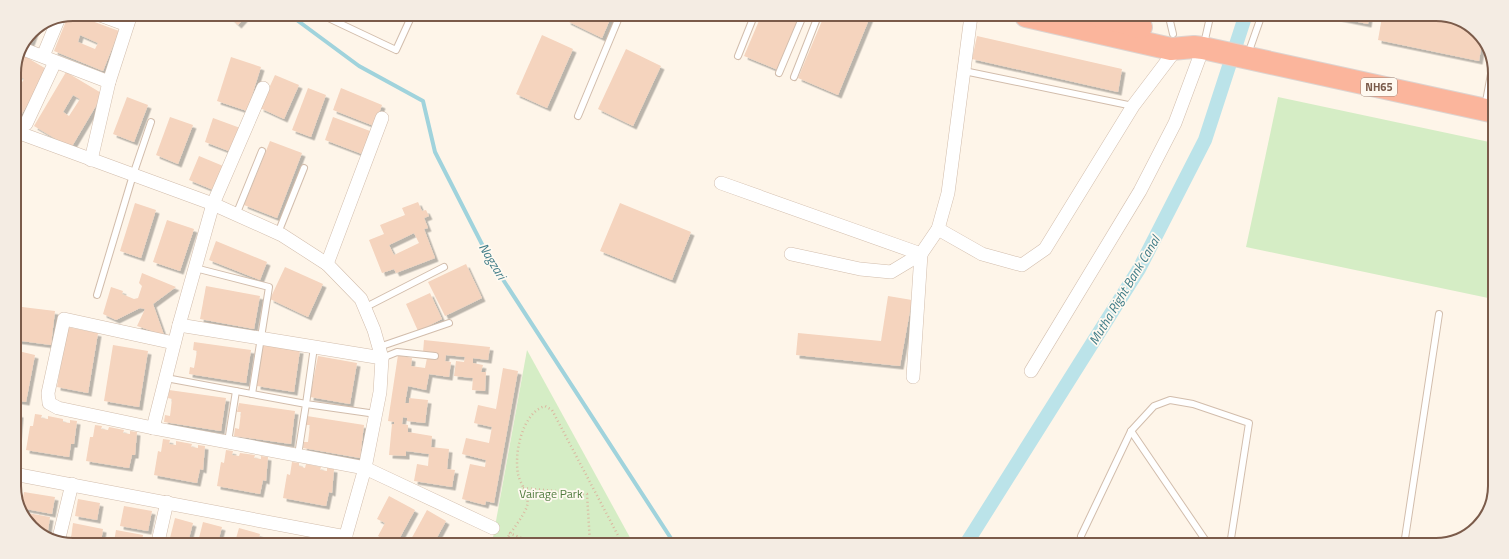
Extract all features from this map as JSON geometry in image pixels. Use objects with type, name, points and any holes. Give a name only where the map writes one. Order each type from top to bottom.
[{"type":"highway","name":"NH65","points":[[1049,21],[1171,48],[1183,39]]},
{"type":"highway","name":"NH65","points":[[1117,21],[1255,60],[1488,111]]},
{"type":"street","points":[[91,160],[109,82],[129,21]]},
{"type":"street","points":[[791,254],[860,269],[892,272],[921,254],[938,229],[948,193],[970,21]]},
{"type":"street","points":[[43,56],[56,24]]},
{"type":"street","points":[[938,229],[982,254],[1022,265],[1045,249],[1133,106],[1183,39]]},
{"type":"street","points":[[1031,371],[1143,184],[1175,123],[1183,39]]},
{"type":"street","points":[[27,50],[109,82]]},
{"type":"street","points":[[26,124],[55,62]]},
{"type":"street","points":[[153,428],[179,324],[213,204],[263,88]]},
{"type":"street","points":[[327,264],[382,118]]},
{"type":"street","points":[[21,135],[213,204],[278,233],[327,264],[361,299],[380,352],[380,392],[365,468],[346,538]]},
{"type":"street","points":[[721,183],[921,254]]},
{"type":"street","points":[[913,377],[921,254]]},
{"type":"street","points":[[174,343],[64,319],[48,393],[49,403],[58,408],[153,428],[365,468],[493,528]]},
{"type":"street","points":[[179,324],[314,347],[380,352]]},
{"type":"street","points":[[21,475],[167,502],[336,538]]},
{"type":"street","points":[[59,536],[72,484]]},
{"type":"street","points":[[159,538],[167,502]]},
{"type":"lane","points":[[335,21],[396,50],[409,21]]},
{"type":"lane","points":[[578,116],[618,21]]},
{"type":"lane","points":[[738,56],[752,21]]},
{"type":"lane","points":[[779,73],[801,21]]},
{"type":"lane","points":[[794,77],[816,21]]},
{"type":"lane","points":[[1183,39],[1205,21]]},
{"type":"lane","points":[[1255,60],[1260,21]]},
{"type":"lane","points":[[964,71],[1133,106]]},
{"type":"lane","points":[[97,296],[133,175],[151,122]]},
{"type":"lane","points":[[236,215],[262,151]]},
{"type":"lane","points":[[278,233],[304,168]]},
{"type":"lane","points":[[364,308],[444,267]]},
{"type":"lane","points":[[195,268],[270,287],[252,394]]},
{"type":"lane","points":[[1405,538],[1440,314]]},
{"type":"lane","points":[[380,352],[449,323]]},
{"type":"lane","points":[[298,455],[314,347]]},
{"type":"lane","points":[[380,352],[397,352],[435,356]]},
{"type":"lane","points":[[166,378],[306,404],[376,414]]},
{"type":"lane","points":[[228,442],[236,391]]},
{"type":"lane","points":[[1081,536],[1131,431],[1154,406],[1170,400],[1193,404],[1249,423],[1231,538]]},
{"type":"lane","points":[[1131,431],[1204,538]]},
{"type":"path","points":[[507,538],[526,508],[528,500],[518,474],[518,461],[522,434],[536,408],[544,406],[552,410],[619,538]]},
{"type":"path","points":[[523,488],[587,494],[590,538]]},
{"type":"path","points":[[510,533],[522,538]]},
{"type":"green space","points":[[1278,97],[1488,142],[1488,298],[1246,247]]},
{"type":"green space","name":"Vairage Park","points":[[527,350],[630,538],[493,538]]},
{"type":"building","points":[[92,21],[119,31],[103,71],[54,51],[66,22]],"holes":[[[80,35],[98,43],[95,49],[78,42]]]},
{"type":"building","points":[[234,21],[242,21],[238,25]]},
{"type":"building","points":[[567,21],[609,21],[602,38]]},
{"type":"building","points":[[759,21],[799,21],[778,70],[744,56]]},
{"type":"building","points":[[822,21],[868,21],[838,95],[798,78]]},
{"type":"building","points":[[1353,21],[1368,21],[1368,24]]},
{"type":"building","points":[[1381,21],[1436,21],[1459,26],[1473,36],[1481,48],[1479,61],[1378,40]]},
{"type":"building","points":[[542,35],[573,49],[547,108],[516,94]]},
{"type":"building","points":[[977,36],[1122,69],[1118,92],[972,59]]},
{"type":"building","points":[[626,49],[661,66],[633,126],[598,109]]},
{"type":"building","points":[[24,56],[48,70],[21,115],[21,84],[24,79],[21,77],[21,73]]},
{"type":"building","points":[[231,57],[261,67],[247,111],[217,101]]},
{"type":"building","points":[[66,72],[103,94],[71,148],[34,126]],"holes":[[[73,95],[80,99],[69,116],[63,112]]]},
{"type":"building","points":[[275,75],[299,85],[284,119],[260,108]]},
{"type":"building","points":[[308,88],[326,95],[311,137],[292,130]]},
{"type":"building","points":[[341,88],[382,105],[374,126],[333,110]]},
{"type":"building","points":[[127,97],[148,105],[134,142],[113,134]]},
{"type":"building","points":[[170,117],[193,125],[178,164],[156,155]]},
{"type":"building","points":[[333,117],[370,131],[362,154],[325,140]]},
{"type":"building","points":[[213,118],[243,129],[234,153],[205,142]]},
{"type":"building","points":[[270,141],[302,153],[277,218],[244,205]]},
{"type":"building","points":[[199,156],[228,168],[218,192],[189,180]]},
{"type":"building","points":[[418,202],[422,211],[426,210],[429,216],[424,218],[428,228],[424,229],[435,258],[396,273],[394,269],[382,273],[369,240],[384,234],[380,225],[405,215],[402,208]],"holes":[[[414,233],[419,243],[394,255],[389,245]]]},
{"type":"building","points":[[135,203],[156,210],[141,258],[120,251]]},
{"type":"building","points":[[620,203],[691,232],[672,280],[600,251]]},
{"type":"building","points":[[167,220],[194,229],[180,271],[153,262]]},
{"type":"building","points":[[216,241],[267,262],[260,280],[209,260]]},
{"type":"building","points":[[466,264],[482,298],[445,316],[428,282]]},
{"type":"building","points":[[285,267],[323,284],[308,317],[270,299]]},
{"type":"building","points":[[142,273],[176,287],[153,304],[164,335],[137,326],[145,309],[140,308],[116,320],[103,314],[111,287],[123,291],[122,294],[134,299],[138,298],[142,286],[139,283]]},
{"type":"building","points":[[206,286],[260,296],[254,329],[200,319]]},
{"type":"building","points":[[430,293],[442,319],[418,331],[406,304]]},
{"type":"building","points":[[888,296],[912,300],[900,366],[796,355],[798,333],[881,341]]},
{"type":"building","points":[[21,307],[55,311],[51,345],[21,341]]},
{"type":"building","points":[[67,327],[98,333],[88,393],[57,387]]},
{"type":"building","points":[[424,340],[490,347],[488,360],[473,358],[473,363],[483,365],[481,372],[486,372],[485,391],[472,390],[473,378],[454,376],[456,361],[464,362],[465,357],[446,355],[445,361],[451,362],[449,377],[429,374],[426,390],[408,386],[405,403],[409,403],[409,398],[428,400],[425,423],[407,421],[407,418],[403,417],[402,424],[408,425],[408,432],[432,436],[431,447],[449,449],[447,469],[455,470],[452,487],[414,481],[417,464],[428,466],[429,454],[406,451],[406,456],[389,455],[392,424],[394,424],[394,422],[388,421],[398,355],[412,358],[411,366],[425,368],[427,358],[437,360],[438,355],[423,353]]},
{"type":"building","points":[[194,342],[251,350],[246,383],[189,374],[190,367],[194,368],[197,351],[193,350]]},
{"type":"building","points":[[113,345],[148,351],[139,407],[104,401]]},
{"type":"building","points":[[263,345],[300,350],[294,392],[257,386]]},
{"type":"building","points":[[21,352],[35,355],[26,402],[21,401]]},
{"type":"building","points":[[318,356],[357,363],[350,404],[310,397]]},
{"type":"building","points":[[503,368],[518,371],[494,503],[486,501],[485,505],[462,499],[470,464],[485,467],[486,460],[462,454],[466,438],[489,443],[492,427],[474,423],[478,405],[496,409]]},
{"type":"building","points":[[169,390],[226,398],[221,431],[164,422],[165,415],[170,416],[172,399],[168,398]]},
{"type":"building","points":[[239,403],[295,411],[291,444],[234,436],[235,428],[239,429],[241,412],[237,412]]},
{"type":"building","points":[[35,414],[42,415],[41,418],[48,419],[48,416],[63,419],[63,422],[70,423],[70,420],[77,421],[74,444],[71,444],[69,457],[26,450],[30,426],[33,426]]},
{"type":"building","points":[[307,416],[364,425],[360,458],[303,448],[304,442],[308,442],[310,425],[306,425]]},
{"type":"building","points":[[95,425],[102,426],[101,429],[108,430],[109,427],[124,430],[123,433],[130,434],[130,431],[137,432],[135,455],[132,455],[129,468],[86,461],[90,437],[93,437]]},
{"type":"building","points":[[163,439],[170,440],[169,444],[176,445],[176,441],[192,444],[191,447],[198,448],[198,445],[205,446],[203,470],[200,469],[197,483],[154,475],[158,451],[161,452]]},
{"type":"building","points":[[226,450],[233,451],[232,455],[239,456],[240,453],[255,455],[254,458],[261,459],[261,456],[268,457],[266,481],[263,480],[260,494],[217,486],[221,462],[224,463]]},
{"type":"building","points":[[292,462],[299,463],[299,466],[305,468],[306,464],[321,467],[320,470],[327,471],[327,468],[334,469],[332,493],[329,492],[326,506],[283,498],[287,474],[290,475]]},
{"type":"building","points":[[24,492],[55,497],[52,514],[26,509],[23,499]]},
{"type":"building","points":[[389,496],[415,510],[400,538],[381,538],[378,536],[385,523],[377,519]]},
{"type":"building","points":[[78,499],[100,503],[97,520],[75,516]]},
{"type":"building","points":[[124,506],[152,511],[148,531],[120,526]]},
{"type":"building","points":[[427,510],[446,521],[437,538],[412,538]]},
{"type":"building","points":[[29,513],[50,517],[48,532],[36,523]]},
{"type":"building","points":[[175,518],[193,523],[189,538],[170,538]]},
{"type":"building","points":[[203,522],[222,527],[219,538],[199,538]]},
{"type":"building","points":[[73,523],[103,529],[102,538],[71,538]]},
{"type":"building","points":[[239,528],[260,534],[259,538],[236,538]]},
{"type":"building","points":[[116,530],[143,535],[143,538],[115,538]]},
{"type":"waterway","name":"Nagzari","points":[[298,21],[359,66],[423,101],[435,152],[489,258],[671,538]]},
{"type":"waterway","name":"Mutha Right Bank Canal","points":[[970,538],[1139,269],[1205,140],[1244,21]]}]
